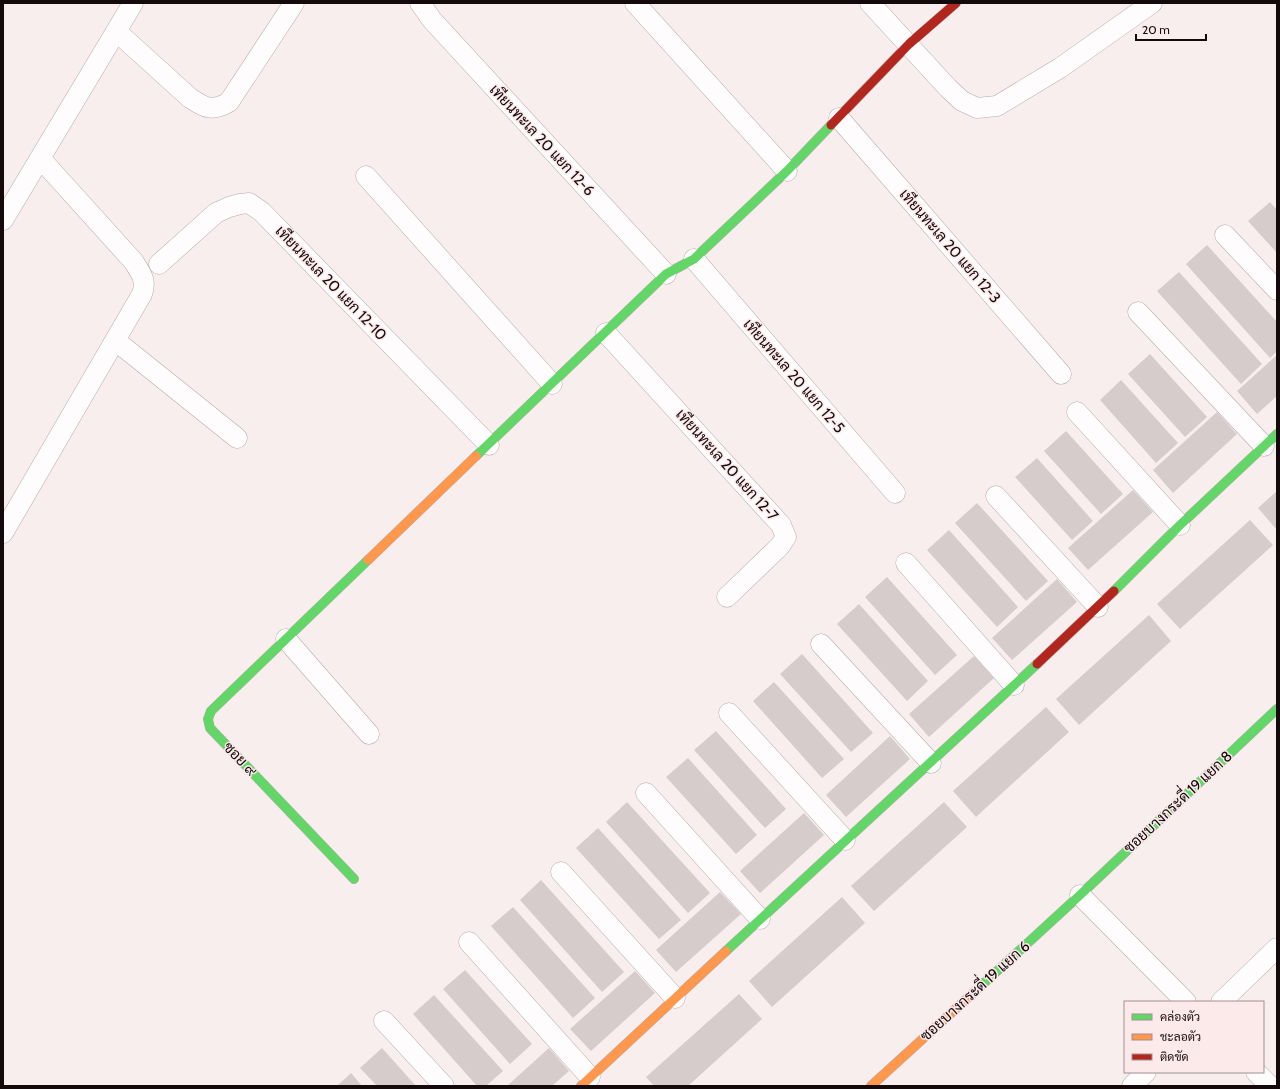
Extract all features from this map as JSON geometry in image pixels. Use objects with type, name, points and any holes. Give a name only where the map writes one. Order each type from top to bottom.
[{"type":"street","points":[[3,220],[133,3]]},
{"type":"street","points":[[116,31],[190,98],[203,106],[212,108],[221,107],[229,102],[294,3]]},
{"type":"street","name":"เทียนทะเล 20 แยก 12-6","points":[[420,3],[432,20],[666,274]]},
{"type":"street","points":[[635,3],[788,171]]},
{"type":"street","points":[[870,3],[948,88],[962,101],[977,108],[997,106],[1060,68],[1152,3]]},
{"type":"street","name":"ซอย ๙","points":[[354,879],[210,728],[208,715],[666,274],[694,260],[788,171],[909,44],[956,3]]},
{"type":"street","name":"เทียนทะเล 20 แยก 12-3","points":[[839,118],[1061,374]]},
{"type":"street","points":[[3,533],[116,341],[142,294],[145,281],[134,262],[40,158]]},
{"type":"street","points":[[366,176],[552,384]]},
{"type":"street","name":"เทียนทะเล 20 แยก 12-10","points":[[159,264],[216,213],[229,207],[249,203],[262,212],[489,445]]},
{"type":"street","points":[[1225,235],[1277,290]]},
{"type":"street","name":"เทียนทะเล 20 แยก 12-5","points":[[694,260],[895,493]]},
{"type":"street","points":[[469,942],[585,1082],[1098,607],[1180,525],[1271,440],[1138,312]]},
{"type":"street","name":"เทียนทะเล 20 แยก 12-7","points":[[606,333],[785,531],[786,537],[780,546],[727,597]]},
{"type":"street","points":[[116,341],[237,438]]},
{"type":"street","points":[[1077,412],[1180,525]]},
{"type":"street","points":[[996,496],[1098,607]]},
{"type":"street","points":[[906,563],[1014,685]]},
{"type":"street","points":[[286,639],[369,734]]},
{"type":"street","points":[[821,644],[931,763]]},
{"type":"street","name":"ซอยบางกระดี่ 19 แยก 8","points":[[1080,895],[1277,709]]},
{"type":"street","points":[[729,713],[845,840]]},
{"type":"street","points":[[646,793],[760,919]]},
{"type":"street","points":[[561,872],[675,998]]},
{"type":"street","points":[[1080,895],[1185,1001]]},
{"type":"street","name":"ซอยบางกระดี่ 19 แยก 6","points":[[871,1086],[1080,895]]},
{"type":"street","points":[[1222,1001],[1277,948]]},
{"type":"street","points":[[384,1021],[444,1086]]},
{"type":"street","points":[[1132,1086],[1145,1073]]},
{"type":"street","points":[[1257,1073],[1270,1086]]},
{"type":"building","points":[[1270,202],[1277,210],[1277,253],[1248,221]]},
{"type":"building","points":[[1207,245],[1277,322],[1277,351],[1270,358],[1186,264]]},
{"type":"building","points":[[1179,272],[1262,364],[1241,384],[1157,291]]},
{"type":"building","points":[[1150,354],[1207,417],[1185,437],[1128,374]]},
{"type":"building","points":[[1277,355],[1277,396],[1257,414],[1237,391]]},
{"type":"building","points":[[1121,380],[1178,443],[1156,463],[1100,400]]},
{"type":"building","points":[[1217,412],[1237,434],[1173,493],[1153,470]]},
{"type":"building","points":[[1066,431],[1123,494],[1101,514],[1044,451]]},
{"type":"building","points":[[1037,458],[1093,521],[1072,540],[1015,477]]},
{"type":"building","points":[[1133,490],[1153,512],[1088,570],[1068,548]]},
{"type":"building","points":[[1277,491],[1277,530],[1258,508]]},
{"type":"building","points":[[977,503],[1048,581],[1026,601],[955,523]]},
{"type":"building","points":[[1250,520],[1273,545],[1180,629],[1157,604]]},
{"type":"building","points":[[949,530],[1018,607],[997,627],[927,550]]},
{"type":"building","points":[[887,577],[957,655],[935,675],[865,597]]},
{"type":"building","points":[[1057,579],[1077,602],[1012,660],[992,638]]},
{"type":"building","points":[[859,604],[928,681],[907,701],[837,624]]},
{"type":"building","points":[[1149,615],[1171,641],[1079,725],[1056,699]]},
{"type":"building","points":[[802,654],[873,733],[851,752],[780,674]]},
{"type":"building","points":[[974,656],[994,678],[929,737],[909,714]]},
{"type":"building","points":[[774,682],[844,759],[822,778],[753,701]]},
{"type":"building","points":[[1046,707],[1069,732],[976,817],[953,791]]},
{"type":"building","points":[[716,731],[786,809],[765,828],[694,750]]},
{"type":"building","points":[[890,736],[910,759],[846,817],[826,795]]},
{"type":"building","points":[[688,758],[757,835],[736,854],[666,777]]},
{"type":"building","points":[[627,802],[710,893],[688,913],[606,822]]},
{"type":"building","points":[[944,802],[967,827],[874,911],[851,886]]},
{"type":"building","points":[[804,813],[824,835],[760,893],[740,871]]},
{"type":"building","points":[[598,828],[681,920],[659,939],[576,848]]},
{"type":"building","points":[[541,880],[624,972],[602,992],[520,900]]},
{"type":"building","points":[[720,892],[741,914],[676,972],[656,950]]},
{"type":"building","points":[[842,897],[865,923],[772,1007],[749,981]]},
{"type":"building","points":[[513,907],[595,998],[573,1018],[491,926]]},
{"type":"building","points":[[465,970],[532,1044],[510,1064],[443,989]]},
{"type":"building","points":[[635,971],[655,993],[591,1051],[570,1029]]},
{"type":"building","points":[[739,994],[762,1019],[688,1086],[654,1086],[646,1077]]},
{"type":"building","points":[[434,995],[503,1071],[486,1086],[477,1086],[413,1014]]},
{"type":"building","points":[[382,1048],[416,1086],[377,1086],[360,1068]]},
{"type":"building","points":[[549,1048],[569,1071],[552,1086],[507,1086]]},
{"type":"building","points":[[351,1073],[362,1086],[337,1086]]},
{"type":"traffic: fast","points":[[476,456],[666,274],[694,259],[787,171],[831,125]]},
{"type":"traffic: fast","points":[[1114,591],[1180,525],[1277,434]]},
{"type":"traffic: fast","points":[[354,879],[210,728],[208,719],[211,711],[368,560]]},
{"type":"traffic: fast","points":[[726,951],[1037,664]]},
{"type":"traffic: fast","points":[[972,994],[1080,895],[1277,709]]},
{"type":"traffic: slow","points":[[368,560],[476,456]]},
{"type":"traffic: slow","points":[[581,1086],[726,951]]},
{"type":"traffic: slow","points":[[871,1086],[972,994]]},
{"type":"traffic: jam","points":[[831,125],[909,44],[956,3]]},
{"type":"traffic: jam","points":[[1037,664],[1114,591]]}]
